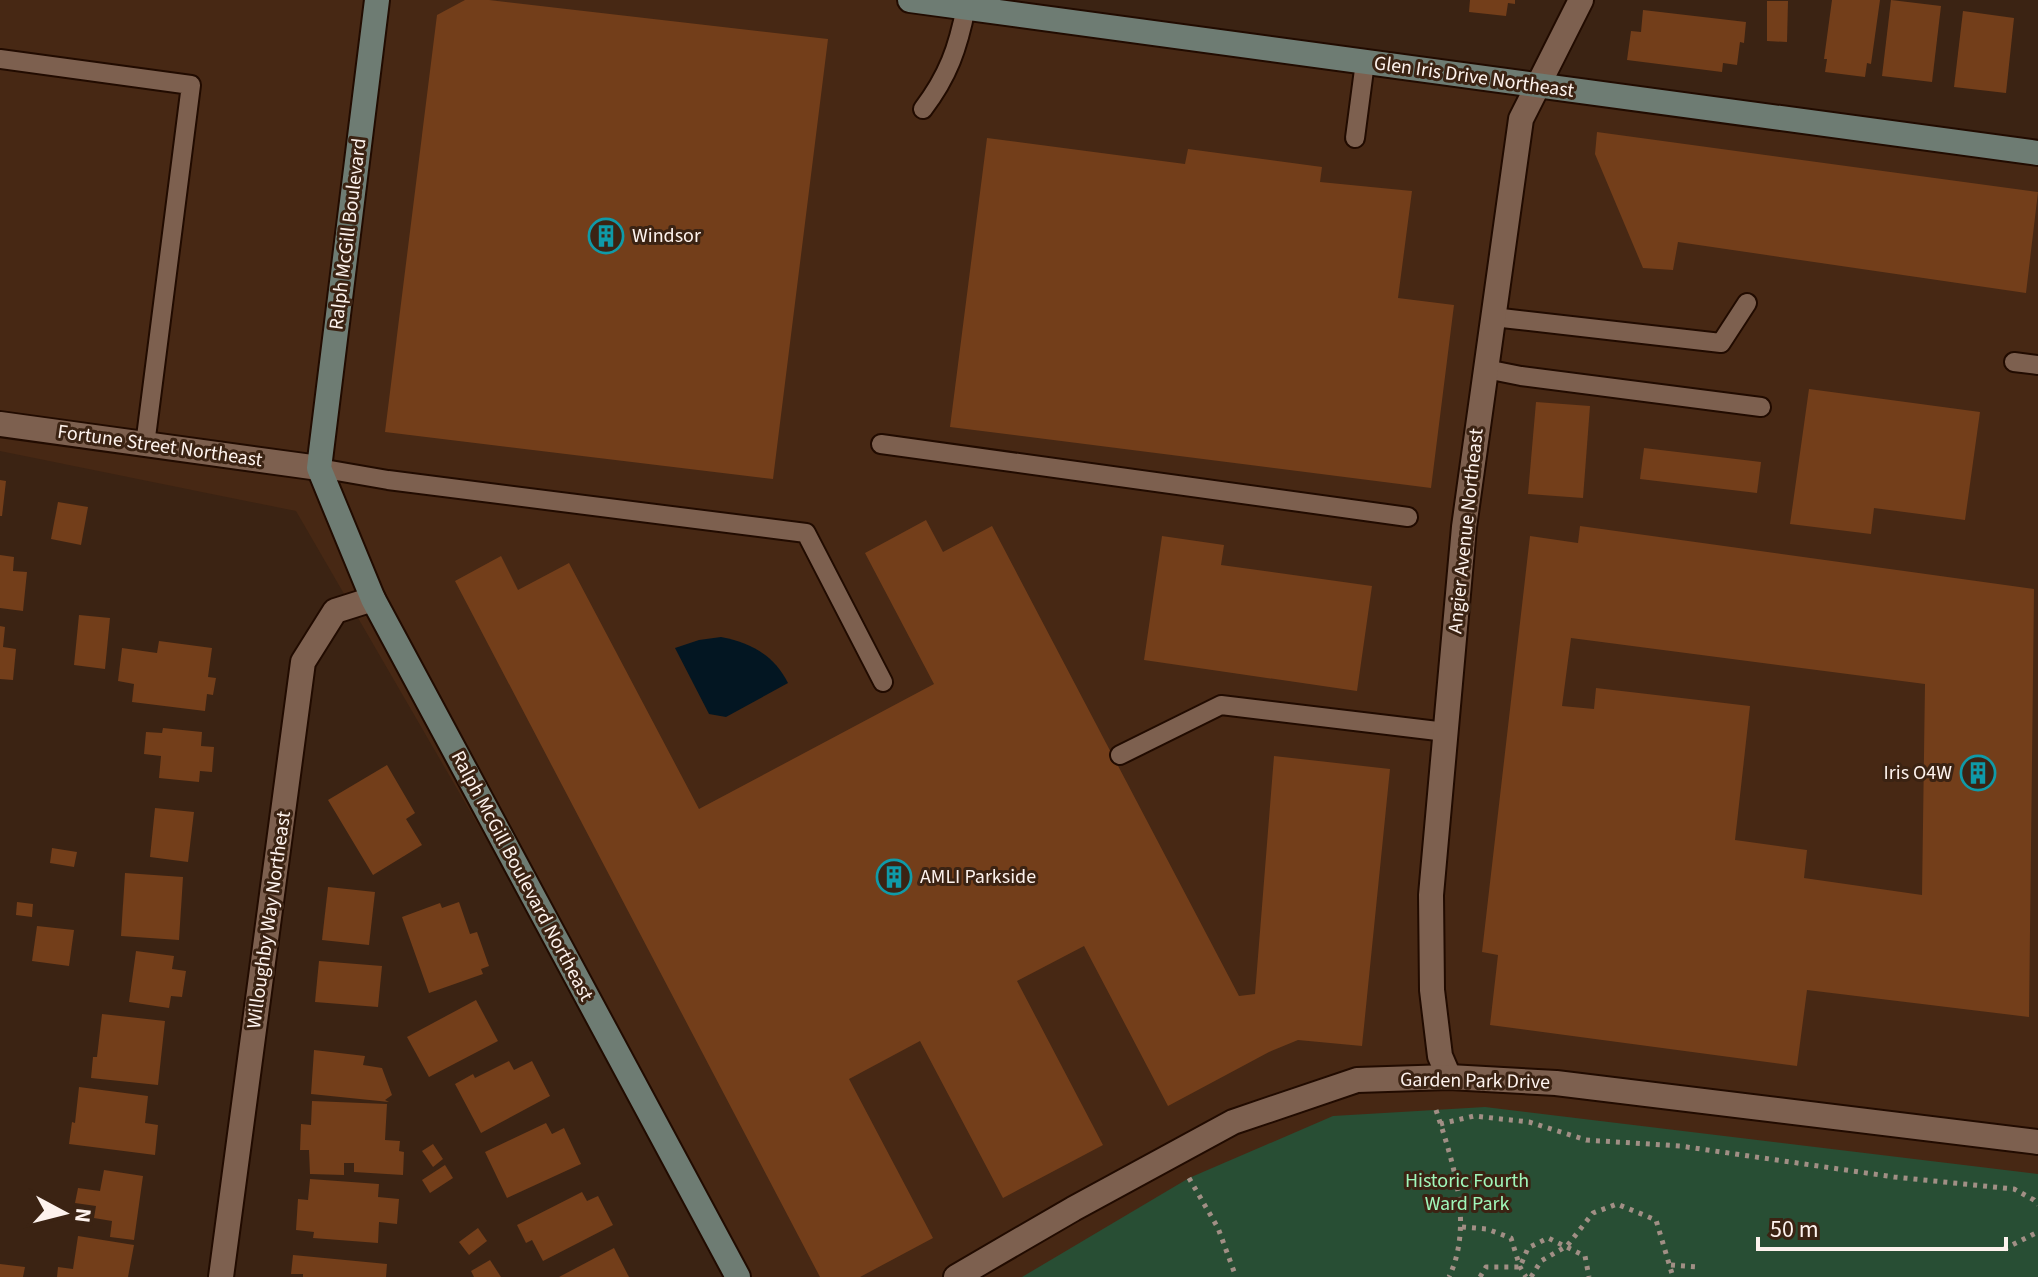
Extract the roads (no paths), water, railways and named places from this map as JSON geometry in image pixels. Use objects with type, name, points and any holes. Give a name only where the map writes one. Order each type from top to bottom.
[{"type":"main road","name":"Ralph McGill Boulevard","points":[[319,468],[377,0]]},
{"type":"main road","name":"Glen Iris Drive Northeast","points":[[910,0],[2038,153]]},
{"type":"main road","name":"Ralph McGill Boulevard Northeast","points":[[319,468],[373,599],[738,1277]]},
{"type":"street","name":"Angier Avenue Northeast","points":[[1449,1077],[1440,1056],[1432,990],[1431,895],[1464,527],[1521,119],[1581,0]]},
{"type":"street","name":"Fortune Street Northeast","points":[[0,424],[319,468]]},
{"type":"street","name":"Willoughby Way Northeast","points":[[221,1277],[303,662],[335,611],[373,599]]},
{"type":"street","name":"Garden Park Drive","points":[[956,1277],[1233,1122],[1357,1080],[1449,1077],[1556,1083],[2038,1142]]},
{"type":"lane","points":[[923,109],[944,81],[960,40],[966,7]]},
{"type":"lane","points":[[0,59],[191,85],[145,445]]},
{"type":"lane","points":[[1355,138],[1365,62]]},
{"type":"lane","points":[[1493,317],[1721,343],[1747,303]]},
{"type":"lane","points":[[2014,362],[2038,365]]},
{"type":"lane","points":[[1486,369],[1761,407]]},
{"type":"lane","points":[[881,444],[1408,517]]},
{"type":"lane","points":[[319,468],[388,480],[806,533],[883,682]]},
{"type":"lane","points":[[1120,755],[1221,705],[1446,732]]},
{"type":"water","points":[[721,637],[742,643],[769,658],[788,683],[726,717],[709,714],[675,648]]},
{"type":"place","name":"Windsor","points":[[606,236]]},
{"type":"place","name":"Iris O4W","points":[[1978,773]]},
{"type":"place","name":"AMLI Parkside","points":[[894,877]]},
{"type":"park label","name":"Historic Fourth Ward Park","points":[[1467,1192]]}]
